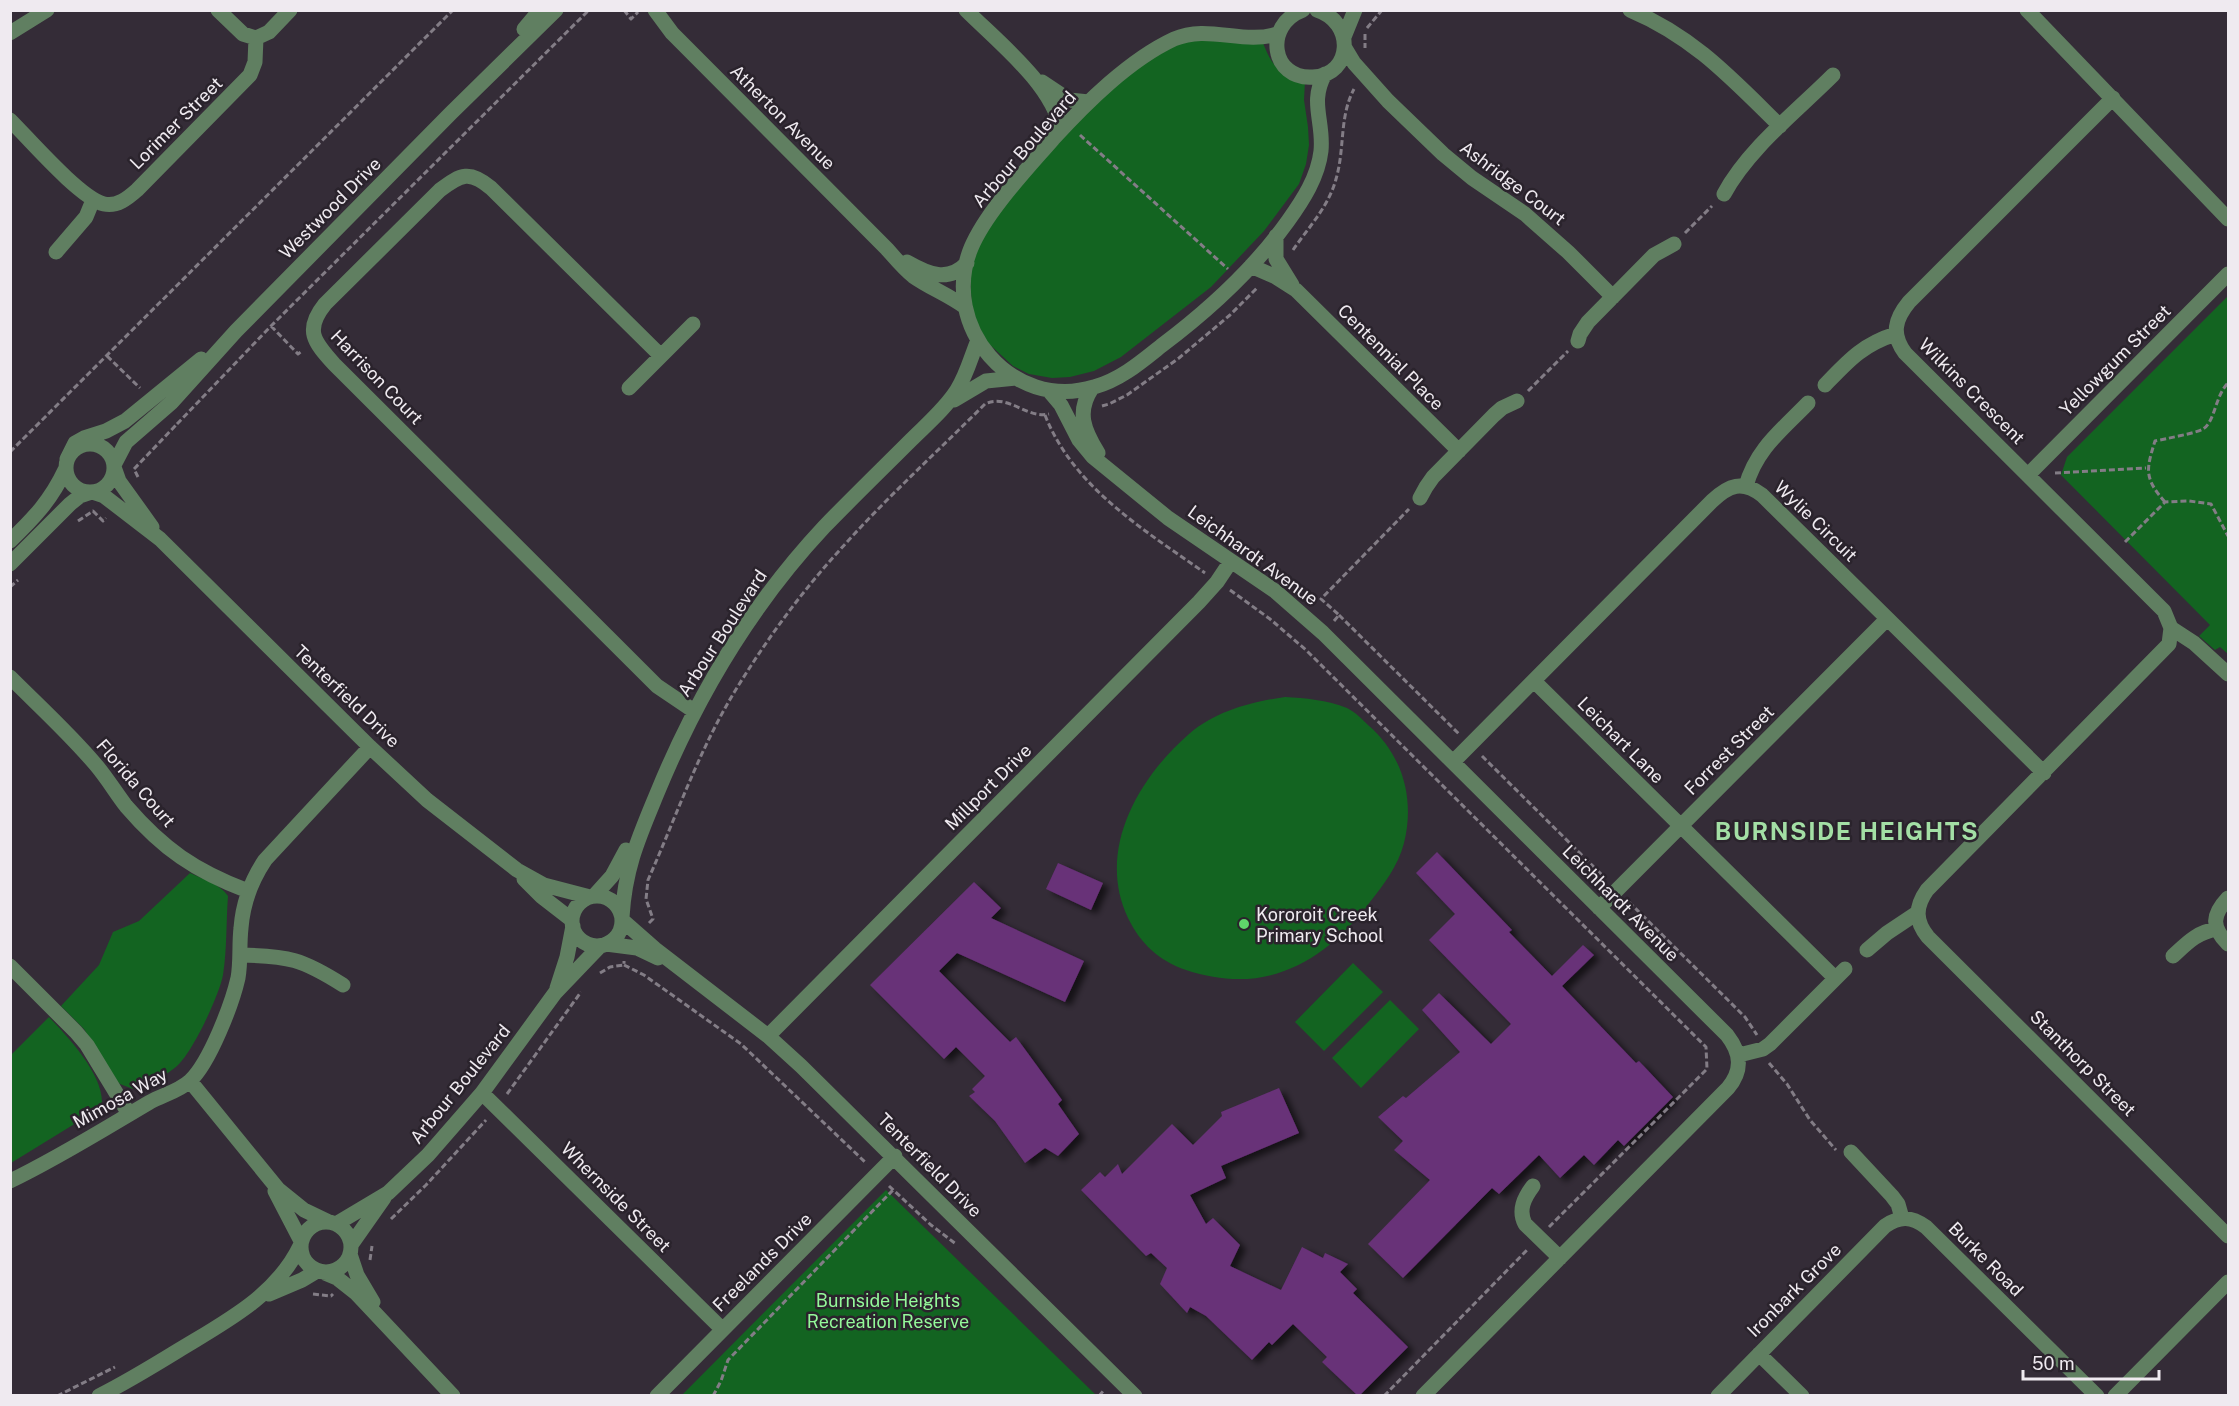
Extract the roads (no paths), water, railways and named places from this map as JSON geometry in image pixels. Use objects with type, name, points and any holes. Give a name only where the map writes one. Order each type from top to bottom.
[{"type":"street","points":[[10,33],[47,10]]},
{"type":"street","points":[[218,10],[243,34],[256,38],[269,32],[290,10]]},
{"type":"street","name":"Westwood Drive","points":[[451,113],[540,10]]},
{"type":"street","name":"Westwood Drive","points":[[92,492],[107,485],[113,476],[114,466],[126,442],[172,402],[236,331],[555,10]]},
{"type":"street","name":"Atherton Avenue","points":[[655,10],[672,33],[887,249]]},
{"type":"street","points":[[966,10],[1029,74],[1053,105],[1064,127]]},
{"type":"street","points":[[1277,10],[1278,54],[1289,70],[1306,77],[1328,73],[1336,69],[1345,71],[1388,101]]},
{"type":"street","points":[[1278,32],[1285,20],[1303,10]]},
{"type":"street","points":[[1317,10],[1334,19],[1341,27],[1344,43],[1354,63],[1388,101]]},
{"type":"street","name":"Arbour Boulevard","points":[[1278,32],[1258,39],[1210,33],[1191,34],[1177,38],[1141,58],[1089,102],[1064,127],[1002,201],[979,233],[967,263],[964,294],[965,308],[978,340],[1002,369],[1016,378],[1050,392],[1092,388],[1115,379],[1137,365],[1203,313],[1239,279],[1302,201],[1318,166],[1322,139],[1317,106],[1318,87],[1337,65],[1355,10]]},
{"type":"street","points":[[1630,10],[1671,30],[1701,50],[1780,126]]},
{"type":"street","points":[[2027,10],[2229,219]]},
{"type":"street","name":"Lorimer Street","points":[[93,200],[106,205],[117,203],[127,199],[137,190],[250,75],[255,62],[256,38]]},
{"type":"street","points":[[1029,74],[1062,97],[1075,102],[1089,102]]},
{"type":"street","points":[[1724,194],[1749,159],[1833,75]]},
{"type":"street","points":[[2113,98],[2229,204]]},
{"type":"street","name":"Wilkins Crescent","points":[[2113,98],[1909,302],[1898,316],[1896,334],[1898,343],[1905,353],[2155,601],[2164,611],[2171,628],[2194,643],[2229,674]]},
{"type":"street","name":"Ashridge Court","points":[[1388,101],[1443,154],[1545,231],[1613,297]]},
{"type":"street","points":[[10,120],[82,193],[93,200],[86,217],[56,252]]},
{"type":"street","name":"Harrison Court","points":[[661,356],[491,188],[483,181],[468,175],[451,181],[440,190],[325,304],[313,323],[318,346],[334,364],[657,687],[694,711]]},
{"type":"street","points":[[1276,236],[1276,259],[1296,291]]},
{"type":"street","points":[[1578,341],[1588,322],[1660,250],[1674,244]]},
{"type":"street","points":[[887,249],[915,267],[937,274],[947,275],[958,272],[967,263]]},
{"type":"street","points":[[887,249],[911,274],[952,297],[965,308]]},
{"type":"street","points":[[1251,266],[1274,276],[1296,291]]},
{"type":"street","name":"Yellowgum Street","points":[[2029,474],[2229,274]]},
{"type":"street","name":"Centennial Place","points":[[1296,291],[1459,452]]},
{"type":"street","points":[[629,388],[693,324]]},
{"type":"street","name":"Westwood Drive","points":[[10,541],[42,509],[55,492],[75,443],[125,421],[236,331]]},
{"type":"street","points":[[1825,385],[1865,347],[1896,334]]},
{"type":"street","points":[[948,403],[966,374],[978,340]]},
{"type":"street","points":[[948,403],[986,381],[1016,378]]},
{"type":"street","points":[[1092,388],[1084,401],[1084,423],[1100,456],[1117,476]]},
{"type":"street","points":[[1050,392],[1061,405],[1086,450],[1117,476]]},
{"type":"street","points":[[1420,498],[1433,477],[1502,408],[1517,401]]},
{"type":"street","name":"Arbour Boulevard","points":[[641,831],[694,711],[744,629],[823,528],[948,403]]},
{"type":"street","points":[[1746,486],[1751,469],[1762,451],[1808,403]]},
{"type":"street","name":"Tenterfield Drive","points":[[160,539],[119,481],[110,455],[102,447],[92,443],[72,450],[66,465],[69,481],[76,488],[104,496],[160,539],[370,747],[427,800],[517,870],[544,885],[592,896]]},
{"type":"street","name":"Leichhardt Avenue","points":[[1117,476],[1168,518],[1275,591],[1323,633],[1727,1035],[1739,1055]]},
{"type":"street","name":"Wylie Circuit","points":[[1453,762],[1724,490],[1746,486],[1762,495],[2044,773]]},
{"type":"street","points":[[10,564],[70,504],[80,496],[92,492]]},
{"type":"street","name":"Millport Drive","points":[[768,1036],[1217,582],[1231,561]]},
{"type":"street","name":"Forrest Street","points":[[1599,908],[1887,619]]},
{"type":"street","points":[[1867,950],[1917,913],[1920,900],[1927,890],[2162,654],[2169,644],[2171,628]]},
{"type":"street","name":"Florida Court","points":[[10,677],[85,752],[126,805],[159,841],[176,856],[192,865],[248,891]]},
{"type":"street","name":"Leichart Lane","points":[[1534,681],[1681,826],[1840,973],[1770,1044],[1763,1049],[1739,1055]]},
{"type":"street","name":"Mimosa Way","points":[[10,1181],[190,1081],[199,1070],[228,1013],[235,992],[241,955],[240,930],[248,891],[254,876],[265,860],[370,747]]},
{"type":"street","points":[[555,993],[567,957],[577,906],[592,896],[612,876],[627,849],[641,831]]},
{"type":"street","points":[[555,993],[603,945],[618,934],[626,878],[641,831]]},
{"type":"street","name":"Tenterfield Drive","points":[[517,870],[541,896],[572,923]]},
{"type":"street","points":[[592,896],[609,899],[615,904],[622,918]]},
{"type":"street","points":[[2229,898],[2216,913],[2217,929],[2229,944]]},
{"type":"street","name":"Stanthorp Street","points":[[1917,913],[1922,929],[1928,938],[2229,1236]]},
{"type":"street","name":"Tenterfield Drive","points":[[622,918],[686,974],[768,1036],[808,1072],[1135,1395]]},
{"type":"street","points":[[572,923],[580,939],[586,943],[603,945]]},
{"type":"street","points":[[2173,956],[2192,938],[2204,931],[2217,929]]},
{"type":"street","name":"Tenterfield Drive","points":[[603,945],[637,948],[686,974]]},
{"type":"street","points":[[241,955],[289,958],[318,969],[343,985]]},
{"type":"street","points":[[10,966],[87,1045],[129,1114]]},
{"type":"street","name":"Arbour Boulevard","points":[[351,1249],[388,1193],[428,1155],[482,1093],[555,993]]},
{"type":"street","points":[[1423,1395],[1728,1088],[1738,1074],[1739,1055]]},
{"type":"street","points":[[190,1081],[267,1178],[296,1204],[332,1223],[349,1236],[357,1275],[390,1331]]},
{"type":"street","name":"Whernside Street","points":[[482,1093],[722,1329]]},
{"type":"street","points":[[1851,1152],[1892,1196],[1898,1204],[1902,1218]]},
{"type":"street","name":"Freelands Drive","points":[[657,1395],[895,1156]]},
{"type":"street","points":[[267,1178],[300,1244],[304,1261],[321,1272],[337,1278],[356,1293],[453,1395]]},
{"type":"street","points":[[1533,1186],[1524,1201],[1522,1217],[1539,1238],[1560,1258]]},
{"type":"street","name":"Arbour Boulevard","points":[[332,1223],[388,1193]]},
{"type":"street","name":"Ironbark Grove","points":[[1718,1395],[1885,1226],[1902,1218]]},
{"type":"street","name":"Burke Road","points":[[1902,1218],[1918,1221],[1926,1227],[2097,1395]]},
{"type":"street","points":[[258,1299],[286,1271],[305,1233],[311,1226],[320,1222],[332,1223]]},
{"type":"street","points":[[99,1395],[215,1328],[258,1299],[321,1272],[341,1268],[351,1249]]},
{"type":"street","points":[[2115,1395],[2229,1282]]},
{"type":"street","points":[[1759,1354],[1802,1395]]},
{"type":"place","name":"Kororoit Creek Primary School","points":[[1244,924]]},
{"type":"district","name":"BURNSIDE HEIGHTS","points":[[1847,831]]},
{"type":"park label","name":"Burnside Heights Recreation Reserve","points":[[888,1310]]}]
